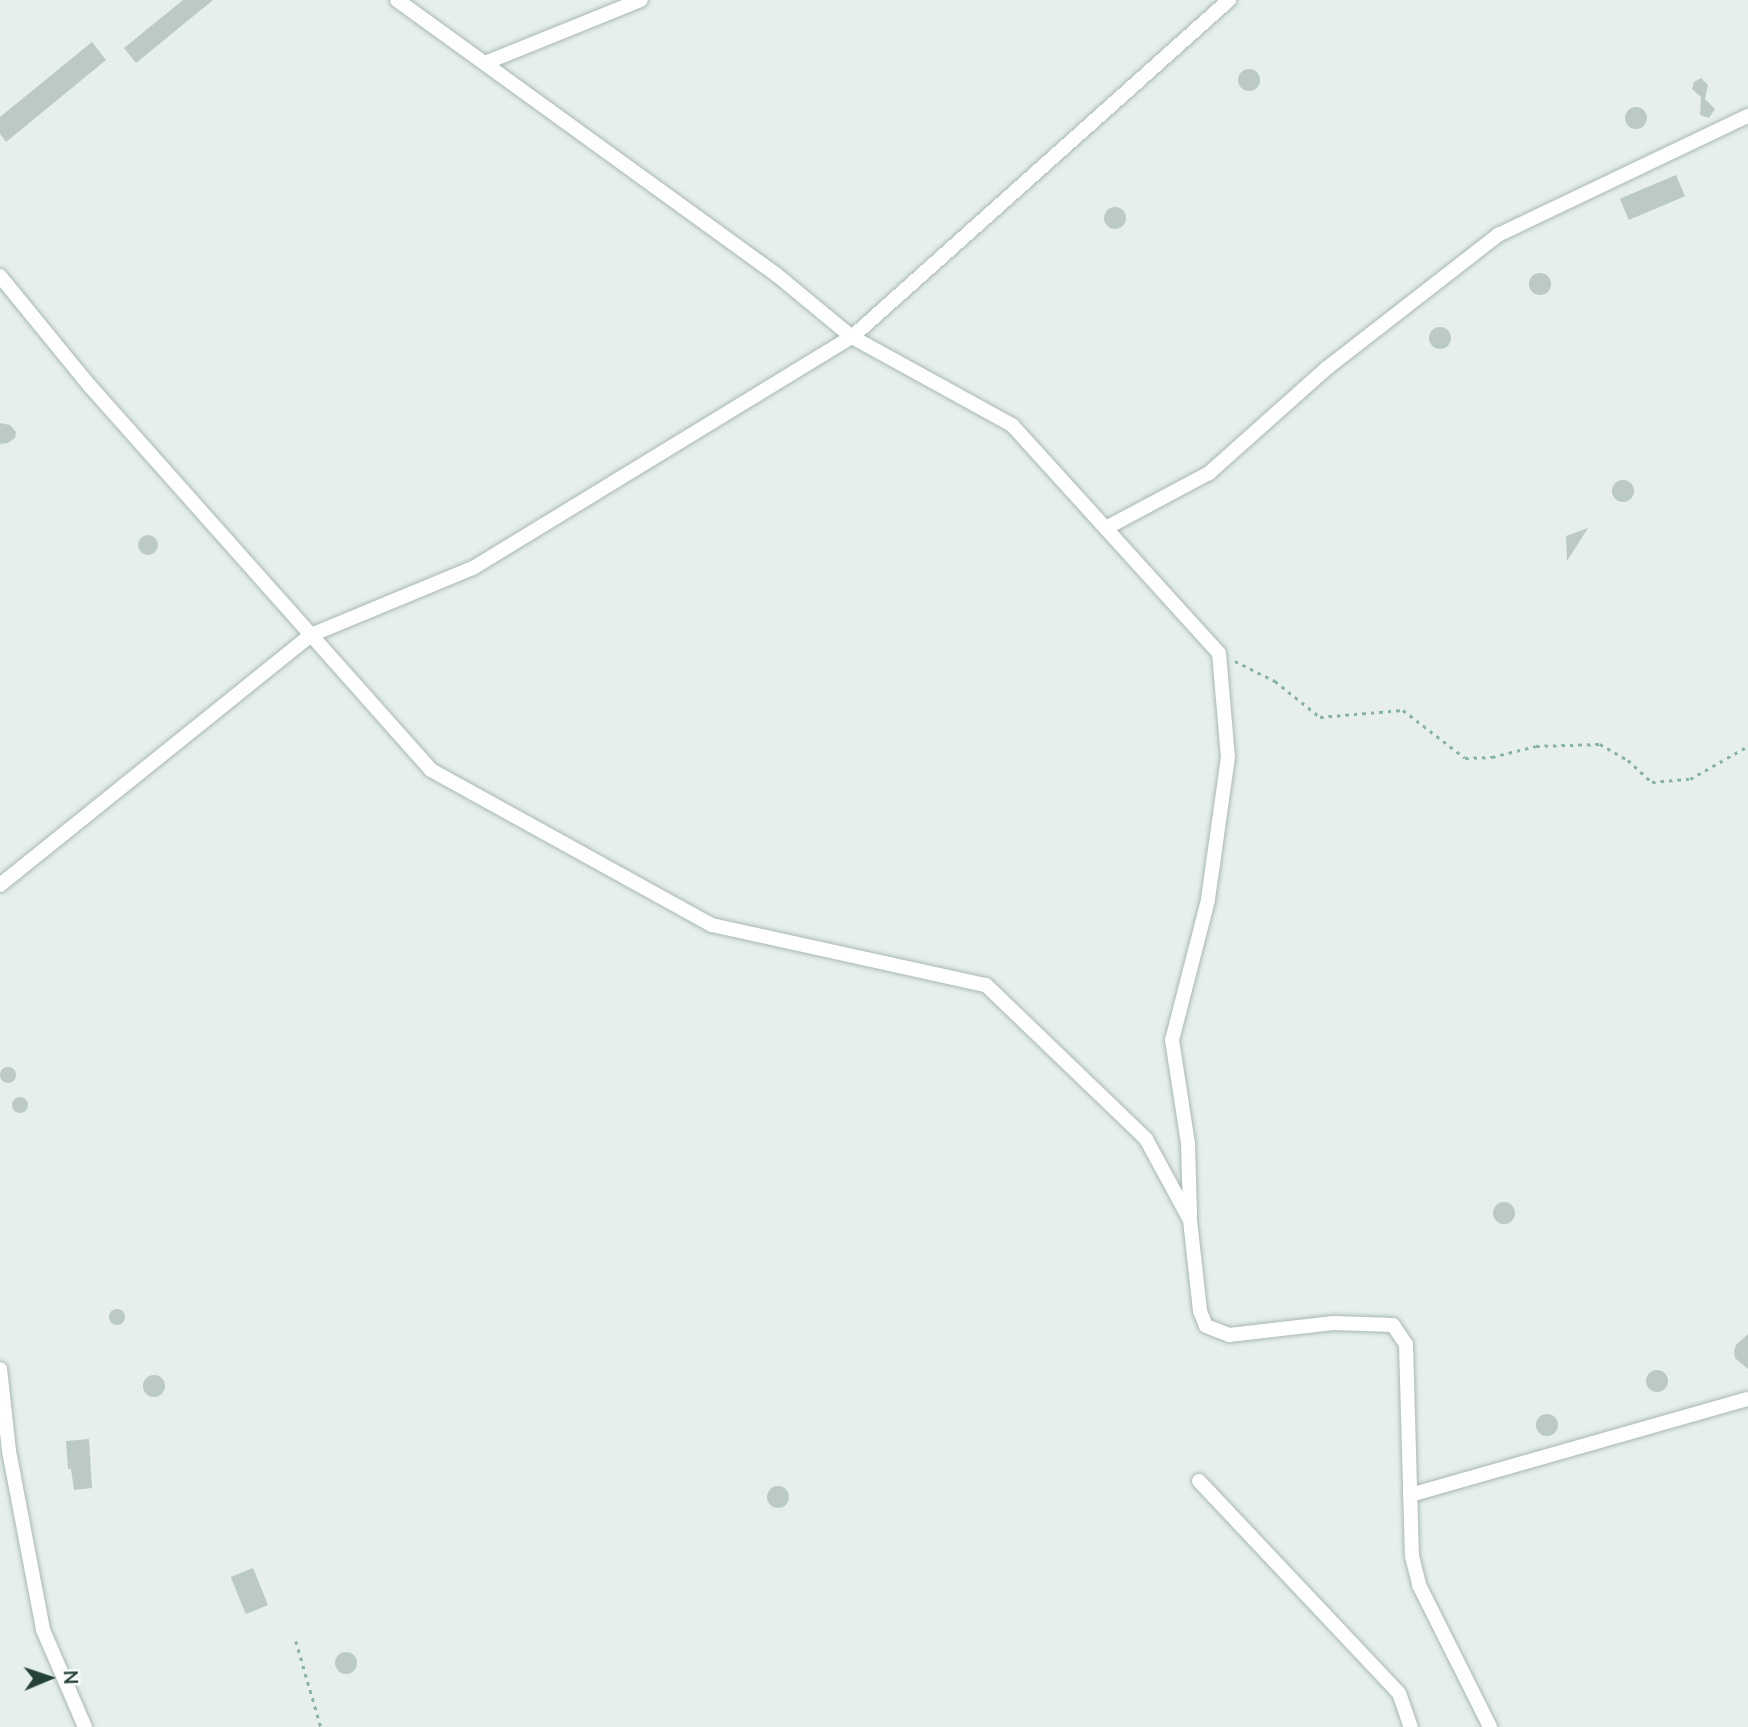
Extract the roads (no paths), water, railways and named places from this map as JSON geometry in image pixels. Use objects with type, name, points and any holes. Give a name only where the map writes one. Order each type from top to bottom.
[{"type":"street","points":[[397,0],[776,275],[852,337],[1012,425],[1219,653],[1228,757],[1208,900],[1172,1040],[1188,1143],[1190,1220],[1200,1311],[1206,1326],[1228,1335],[1334,1322],[1393,1325],[1406,1344],[1412,1556],[1419,1585],[1490,1727]]},
{"type":"street","points":[[485,63],[641,0]]},
{"type":"street","points":[[0,884],[311,635],[473,568],[852,337],[1229,0]]},
{"type":"street","points":[[1106,528],[1209,473],[1327,368],[1499,235],[1748,116]]},
{"type":"street","points":[[0,276],[89,385],[431,770],[712,925],[986,985],[1146,1139],[1190,1220]]},
{"type":"street","points":[[0,1369],[9,1451],[43,1630],[85,1727]]},
{"type":"street","points":[[1410,1495],[1748,1399]]},
{"type":"street","points":[[1199,1481],[1399,1693],[1411,1727]]}]
